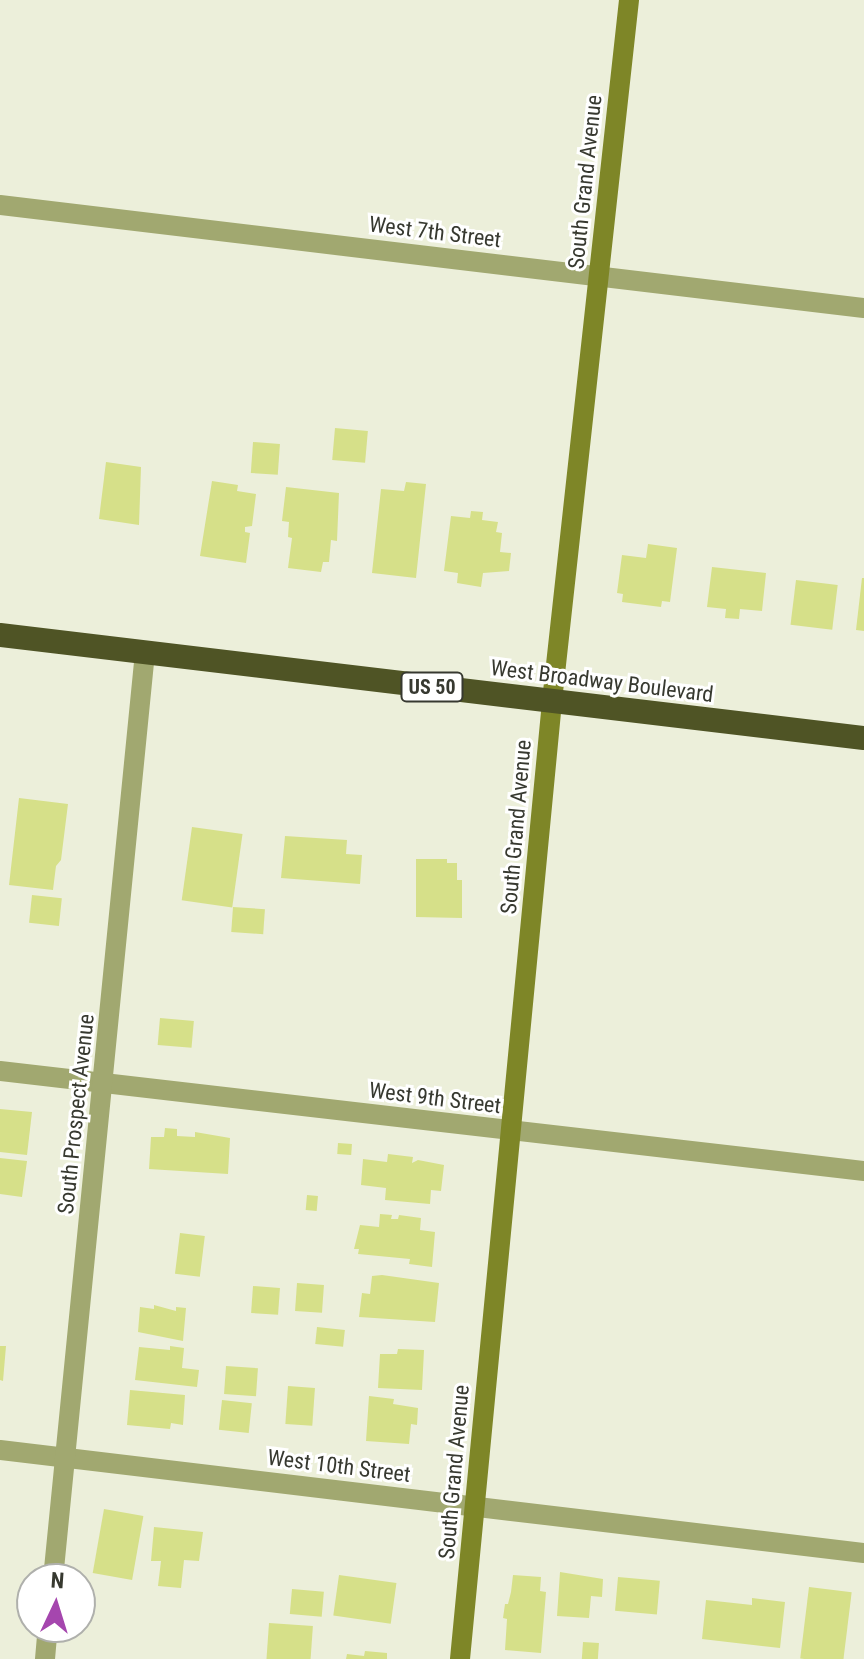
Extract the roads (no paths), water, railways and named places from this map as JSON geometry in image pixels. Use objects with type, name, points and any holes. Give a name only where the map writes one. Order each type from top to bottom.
[{"type":"highway","name":"West Broadway Boulevard","points":[[0,635],[864,738]]},
{"type":"street","name":"South Grand Avenue","points":[[460,1659],[552,701],[629,0]]},
{"type":"street","name":"West 7th Street","points":[[0,205],[864,308]]},
{"type":"street","name":"South Prospect Avenue","points":[[55,1563],[145,653]]},
{"type":"street","name":"West 9th Street","points":[[0,1071],[864,1171]]},
{"type":"street","name":"West 10th Street","points":[[0,1450],[864,1553]]}]
